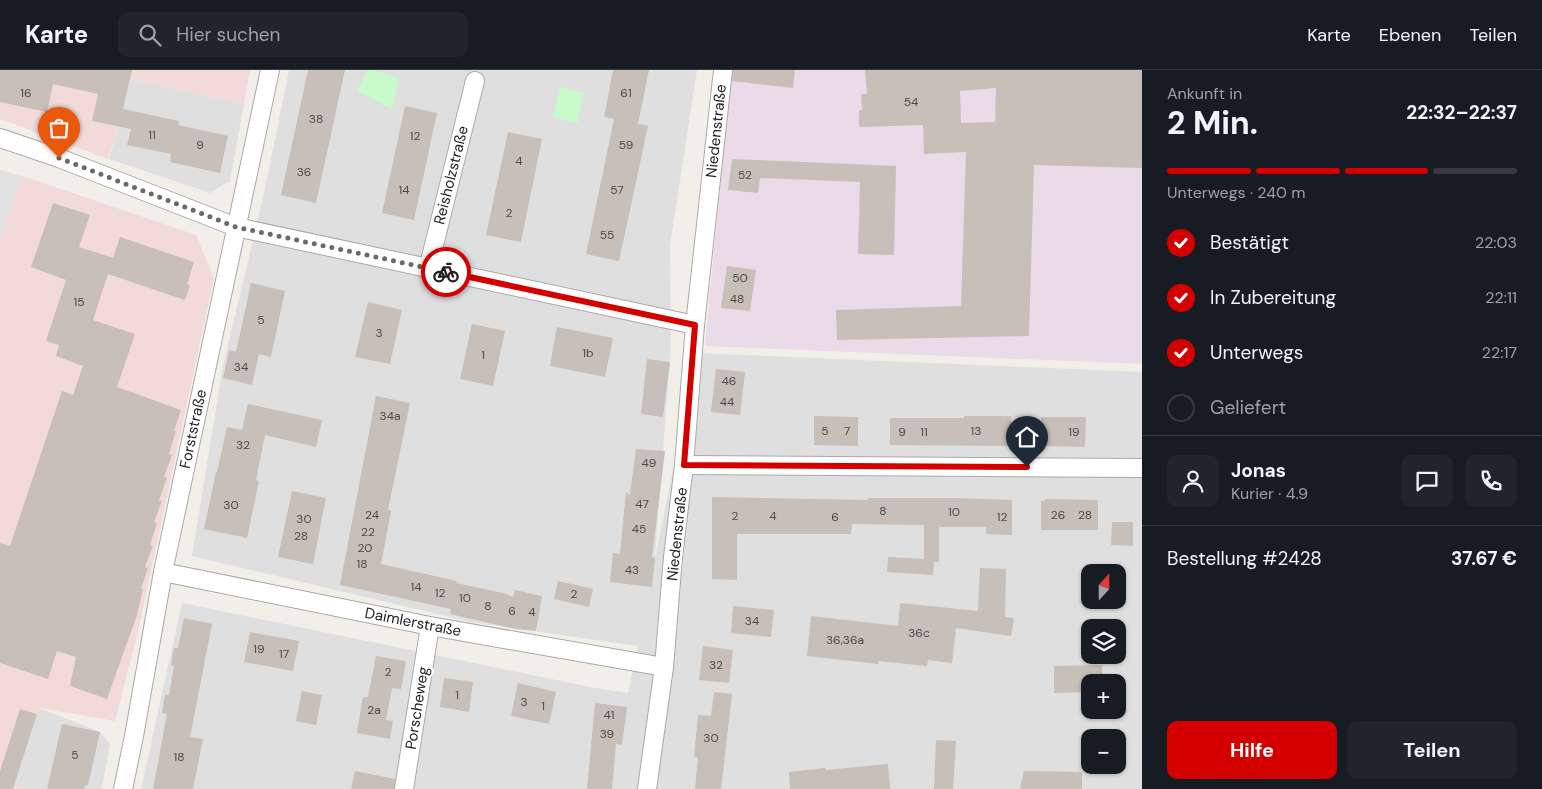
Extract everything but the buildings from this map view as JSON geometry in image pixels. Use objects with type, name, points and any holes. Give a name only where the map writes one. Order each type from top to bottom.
[{"type":"street","name":"Forststraße","points":[[123,789],[162,572],[270,70]]},
{"type":"street","name":"Niedenstraße","points":[[647,789],[664,667],[673,558],[684,465],[695,325],[723,70]]},
{"type":"street","name":"Reisholzstraße","points":[[428,269],[474,81]]},
{"type":"street","points":[[0,138],[59,158],[236,227],[695,325]]},
{"type":"street","points":[[684,465],[1142,468]]},
{"type":"street","name":"Daimlerstraße","points":[[162,572],[430,626],[664,667]]},
{"type":"street","name":"Porscheweg","points":[[404,789],[430,626]]},
{"type":"shaded area","points":[[0,70],[250,70],[244,104],[130,79],[119,127],[108,159],[0,119]]},
{"type":"shaded area","points":[[289,70],[697,70],[670,246],[671,345],[655,558],[697,353],[1142,372],[1142,789],[141,789],[182,603],[590,687],[628,693],[638,646],[471,622],[192,556],[223,366],[263,198]]},
{"type":"shaded area","points":[[731,70],[1142,70],[1142,364],[705,346]]},
{"type":"shaded area","points":[[130,79],[244,104],[230,181],[210,193],[109,159],[119,127]]},
{"type":"shaded area","points":[[0,170],[29,178],[196,235],[214,278],[137,636],[115,721],[39,708],[12,785],[23,789],[0,789]]},
{"type":"shaded area","points":[[0,170],[21,177],[0,239]]},
{"type":"shaded area","points":[[39,708],[100,732],[110,744],[102,789],[23,789],[12,785]]},
{"type":"green space","points":[[367,70],[374,70],[399,78],[392,109],[357,91]]},
{"type":"green space","points":[[560,87],[584,93],[577,123],[553,117]]},
{"type":"way so far","points":[[59,158],[236,227],[446,272]]},
{"type":"route","points":[[446,272],[695,325],[684,465],[1027,467]]}]
